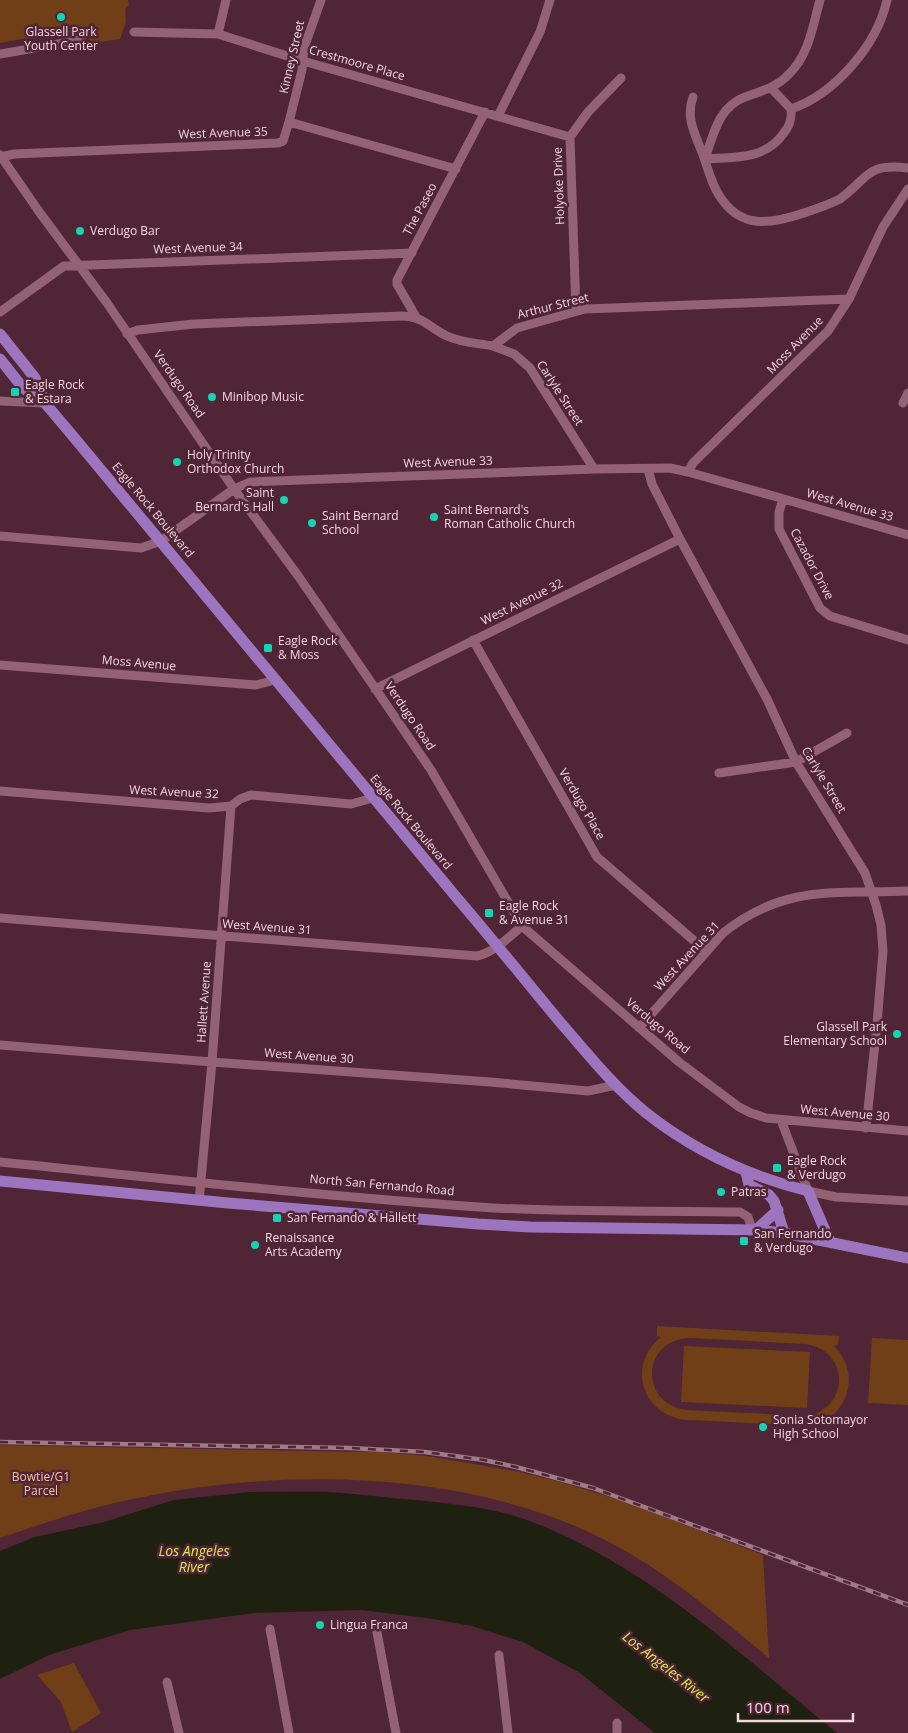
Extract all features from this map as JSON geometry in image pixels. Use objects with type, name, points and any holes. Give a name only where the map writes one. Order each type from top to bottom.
[{"type":"main road","name":"Eagle Rock Boulevard","points":[[0,334],[35,378],[44,403]]},
{"type":"main road","name":"Eagle Rock Boulevard","points":[[0,359],[23,388],[44,403],[595,1063],[616,1085],[644,1111],[700,1150],[746,1172],[782,1185],[808,1191]]},
{"type":"main road","points":[[746,1172],[749,1185],[772,1198],[778,1210],[784,1233]]},
{"type":"main road","points":[[0,1181],[478,1224],[530,1227],[754,1229],[784,1233],[908,1258]]},
{"type":"main road","points":[[808,1191],[830,1242]]},
{"type":"main road","points":[[754,1229],[778,1210]]},
{"type":"street","points":[[218,34],[226,0]]},
{"type":"street","name":"Kinney Street","points":[[289,122],[303,61],[304,48],[321,0]]},
{"type":"street","points":[[498,116],[540,32],[550,0]]},
{"type":"street","points":[[705,159],[718,122],[727,108],[743,98],[771,88],[789,74],[803,56],[820,0]]},
{"type":"street","points":[[791,109],[803,105],[848,70],[868,46],[883,16],[887,0]]},
{"type":"street","name":"Crestmoore Place","points":[[134,32],[218,34],[303,61],[570,137]]},
{"type":"street","points":[[0,54],[81,40]]},
{"type":"street","name":"Holyoke Drive","points":[[576,311],[570,137],[594,106],[621,78]]},
{"type":"street","points":[[705,159],[747,156],[767,149],[774,144],[786,131],[792,119],[791,109],[771,88]]},
{"type":"street","points":[[692,97],[689,118],[718,194],[724,203],[740,216],[760,222],[780,221],[831,204],[844,196],[861,179],[875,170],[892,166],[908,168]]},
{"type":"street","name":"The Paseo","points":[[416,317],[397,284],[397,280],[485,112]]},
{"type":"street","points":[[289,122],[456,168]]},
{"type":"street","name":"West Avenue 35","points":[[0,156],[278,143],[283,141],[289,122]]},
{"type":"street","name":"Verdugo Road","points":[[0,156],[4,168],[107,303],[234,489],[299,577],[430,770],[522,926],[638,1028],[679,1062],[739,1107],[766,1118],[781,1120]]},
{"type":"street","name":"Moss Avenue","points":[[688,472],[693,463],[828,331],[849,299],[884,227],[908,190]]},
{"type":"street","name":"West Avenue 34","points":[[0,312],[64,266],[412,253]]},
{"type":"street","name":"Arthur Street","points":[[493,346],[517,328],[585,309],[849,299]]},
{"type":"street","points":[[127,334],[138,330],[194,324],[402,316],[416,317],[447,336],[467,343],[493,346]]},
{"type":"street","name":"Carlyle Street","points":[[493,346],[514,354],[530,368],[594,469]]},
{"type":"street","points":[[903,403],[908,393]]},
{"type":"street","points":[[0,401],[44,403]]},
{"type":"street","name":"West Avenue 33","points":[[0,536],[141,548],[160,541],[234,489],[250,482],[594,469],[670,468],[783,498],[908,536]]},
{"type":"street","name":"Carlyle Street","points":[[648,469],[652,484],[763,691],[796,762],[861,866],[872,893],[881,925],[883,951],[866,1128]]},
{"type":"street","name":"Cazador Drive","points":[[783,498],[779,512],[779,529],[820,608],[830,616],[908,640]]},
{"type":"street","name":"West Avenue 32","points":[[375,689],[680,538]]},
{"type":"street","name":"Verdugo Place","points":[[473,640],[598,857],[706,951]]},
{"type":"street","name":"Moss Avenue","points":[[0,665],[256,686],[275,680]]},
{"type":"street","points":[[719,773],[796,762],[847,733]]},
{"type":"street","name":"West Avenue 32","points":[[0,791],[209,808],[231,806],[240,799],[252,796],[352,804],[374,798]]},
{"type":"street","name":"Hallett Avenue","points":[[200,1200],[231,806]]},
{"type":"street","name":"West Avenue 31","points":[[638,1028],[723,933],[761,908],[796,896],[814,894],[908,892]]},
{"type":"street","name":"West Avenue 31","points":[[0,918],[477,956],[497,946],[522,926]]},
{"type":"street","name":"West Avenue 30","points":[[0,1045],[588,1091],[616,1085]]},
{"type":"street","points":[[781,1120],[808,1191],[836,1197],[908,1201]]},
{"type":"street","name":"West Avenue 30","points":[[781,1120],[908,1132]]},
{"type":"street","name":"North San Fernando Road","points":[[0,1162],[497,1208],[740,1212],[748,1216],[754,1229]]},
{"type":"street","points":[[376,1628],[396,1733]]},
{"type":"street","points":[[270,1629],[288,1733]]},
{"type":"street","points":[[499,1655],[508,1733]]},
{"type":"street","points":[[166,1682],[179,1733]]},
{"type":"street","points":[[617,1723],[617,1733]]},
{"type":"green space","points":[[0,0],[128,0],[129,5],[125,9],[126,22],[120,39],[93,43],[76,29],[0,43]]},
{"type":"green space","points":[[657,1326],[839,1336],[838,1345],[834,1346],[844,1360],[848,1371],[848,1388],[841,1406],[833,1415],[823,1422],[805,1426],[685,1420],[670,1416],[658,1408],[649,1398],[644,1387],[642,1374],[644,1361],[650,1348],[661,1337],[657,1336]],"holes":[[[690,1338],[805,1344],[820,1348],[830,1357],[837,1367],[839,1379],[837,1391],[831,1402],[821,1411],[807,1416],[686,1410],[670,1405],[660,1396],[654,1384],[652,1372],[655,1359],[662,1349],[674,1341]]]},
{"type":"green space","points":[[872,1338],[908,1340],[908,1405],[868,1403]]},
{"type":"green space","points":[[684,1346],[810,1352],[807,1408],[681,1402]]},
{"type":"green space","name":"Bowtie/G1 Parcel","points":[[0,1445],[373,1451],[427,1456],[520,1472],[560,1482],[623,1501],[763,1555],[769,1658],[670,1580],[649,1565],[605,1540],[553,1517],[497,1500],[438,1488],[378,1481],[318,1479],[258,1481],[199,1487],[107,1505],[53,1520],[0,1538]]},
{"type":"green space","points":[[74,1663],[101,1713],[72,1732],[61,1702],[37,1675]]},
{"type":"water","name":"Los Angeles River","points":[[250,1492],[330,1492],[416,1500],[484,1509],[524,1519],[567,1537],[609,1559],[650,1585],[689,1612],[727,1642],[837,1733],[655,1733],[580,1673],[523,1642],[472,1626],[361,1610],[254,1613],[130,1630],[49,1655],[0,1679],[0,1551],[35,1537],[104,1522],[174,1500]]},
{"type":"railway","points":[[0,1442],[350,1448],[425,1452],[484,1460],[593,1488],[908,1605]]},
{"type":"place","name":"Glassell Park Youth Center","points":[[61,17]]},
{"type":"place","name":"Verdugo Bar","points":[[80,231]]},
{"type":"place","name":"Eagle Rock & Estara","points":[[15,392]]},
{"type":"place","name":"Minibop Music","points":[[212,397]]},
{"type":"place","name":"Holy Trinity Orthodox Church","points":[[177,462]]},
{"type":"place","name":"Saint Bernard's Hall","points":[[284,500]]},
{"type":"place","name":"Saint Bernard's Roman Catholic Church","points":[[434,517]]},
{"type":"place","name":"Saint Bernard School","points":[[312,523]]},
{"type":"place","name":"Eagle Rock & Moss","points":[[268,648]]},
{"type":"place","name":"Eagle Rock & Avenue 31","points":[[489,913]]},
{"type":"place","name":"Glassell Park Elementary School","points":[[897,1034]]},
{"type":"place","name":"Eagle Rock & Verdugo","points":[[777,1168]]},
{"type":"place","name":"Patras","points":[[721,1192]]},
{"type":"place","name":"San Fernando & Hallett","points":[[277,1218]]},
{"type":"place","name":"San Fernando & Verdugo","points":[[744,1241]]},
{"type":"place","name":"Renaissance Arts Academy","points":[[255,1245]]},
{"type":"place","name":"Sonia Sotomayor High School","points":[[763,1427]]},
{"type":"place","name":"Lingua Franca","points":[[320,1625]]}]
